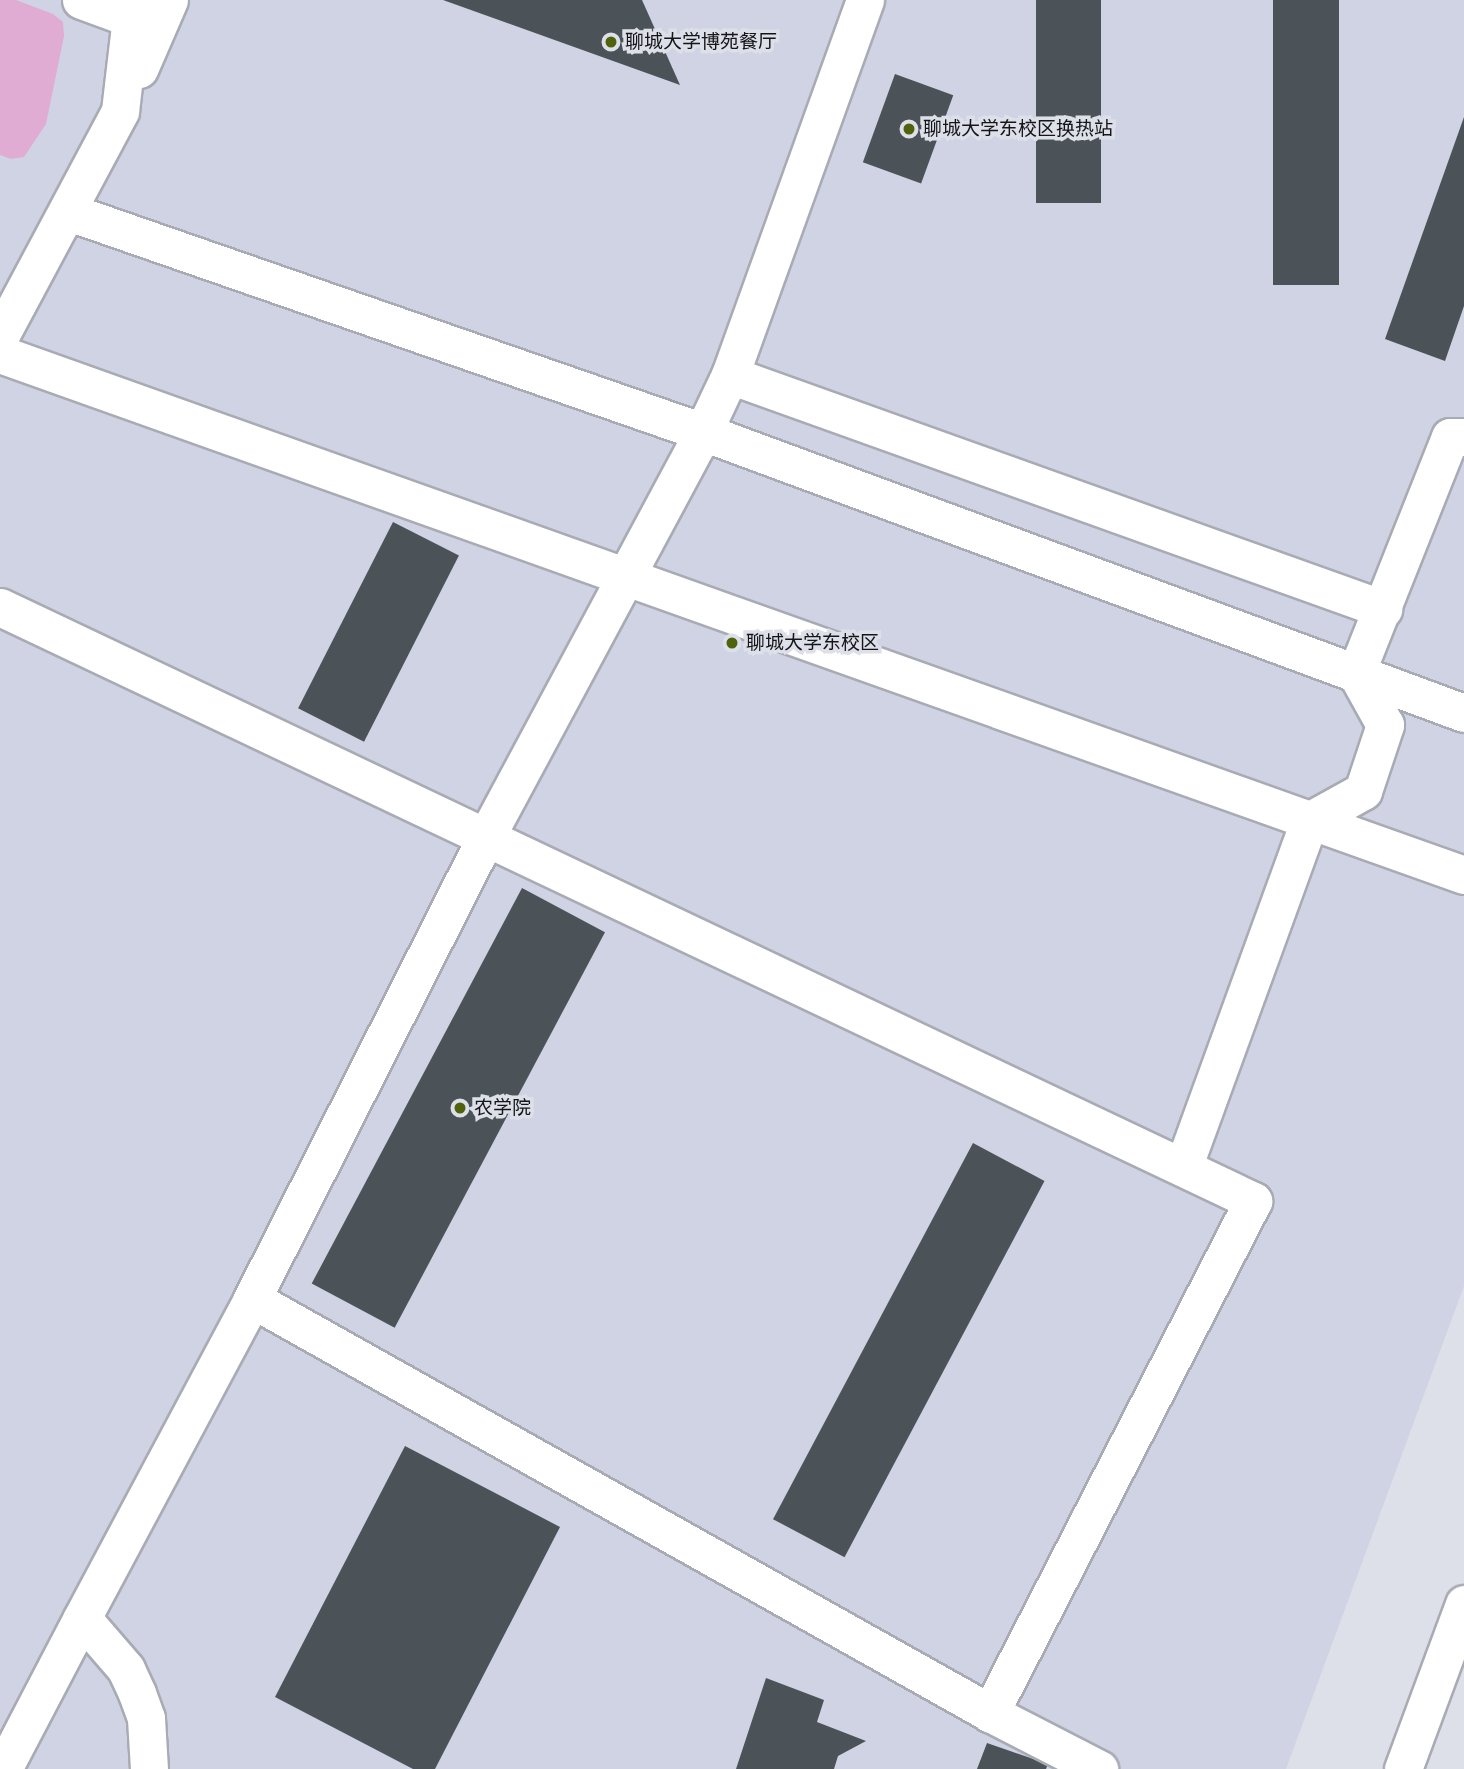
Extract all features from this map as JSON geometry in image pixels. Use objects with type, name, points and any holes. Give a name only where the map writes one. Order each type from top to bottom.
[{"type":"street","points":[[81,0],[133,10],[120,111]]},
{"type":"street","points":[[0,336],[69,212],[120,111],[169,0]]},
{"type":"street","points":[[3,1769],[253,1299],[486,837],[628,578],[704,432],[730,376],[865,0]]},
{"type":"street","points":[[69,212],[704,432],[1464,713]]},
{"type":"street","points":[[0,354],[1464,875]]},
{"type":"street","points":[[730,376],[1383,609]]},
{"type":"street","points":[[1356,673],[1450,438],[1464,437]]},
{"type":"street","points":[[0,607],[1184,1165],[1253,1201],[990,1713]]},
{"type":"street","points":[[1184,1165],[1309,821],[1363,791],[1385,724],[1356,673]]},
{"type":"street","points":[[253,1299],[990,1713],[1099,1769]]},
{"type":"street","points":[[1403,1769],[1464,1605]]},
{"type":"street","points":[[82,1618],[126,1669],[137,1693],[146,1718],[149,1769]]},
{"type":"shaded area","name":"聊城大学东校区","points":[[0,0],[1464,0],[1464,1286],[1286,1769],[0,1769]]},
{"type":"shaded area","points":[[0,0],[16,0],[53,14],[63,22],[64,36],[46,124],[24,157],[11,159],[0,155]]},
{"type":"building","name":"聊城大学博苑餐厅","points":[[443,0],[642,0],[680,85]]},
{"type":"building","points":[[1036,0],[1101,0],[1101,203],[1036,203]]},
{"type":"building","points":[[1273,0],[1339,0],[1339,285],[1273,285]]},
{"type":"building","name":"聊城大学东校区换热站","points":[[895,74],[953,95],[921,184],[863,162]]},
{"type":"building","points":[[1464,117],[1464,306],[1445,361],[1385,339]]},
{"type":"building","points":[[393,522],[459,556],[364,742],[298,708]]},
{"type":"building","name":"农学院","points":[[522,888],[605,932],[395,1328],[312,1284]]},
{"type":"building","points":[[973,1143],[1045,1181],[845,1557],[773,1519]]},
{"type":"building","points":[[405,1446],[560,1527],[435,1769],[413,1769],[275,1697]]},
{"type":"building","points":[[766,1678],[824,1700],[817,1722],[866,1741],[838,1756],[834,1769],[736,1769]]},
{"type":"building","points":[[987,1743],[1048,1764],[1046,1769],[977,1769]]},
{"type":"place","name":"聊城大学博苑餐厅","points":[[611,42]]},
{"type":"place","name":"聊城大学东校区换热站","points":[[909,129]]},
{"type":"place","name":"聊城大学东校区","points":[[732,643]]},
{"type":"place","name":"农学院","points":[[460,1108]]}]
